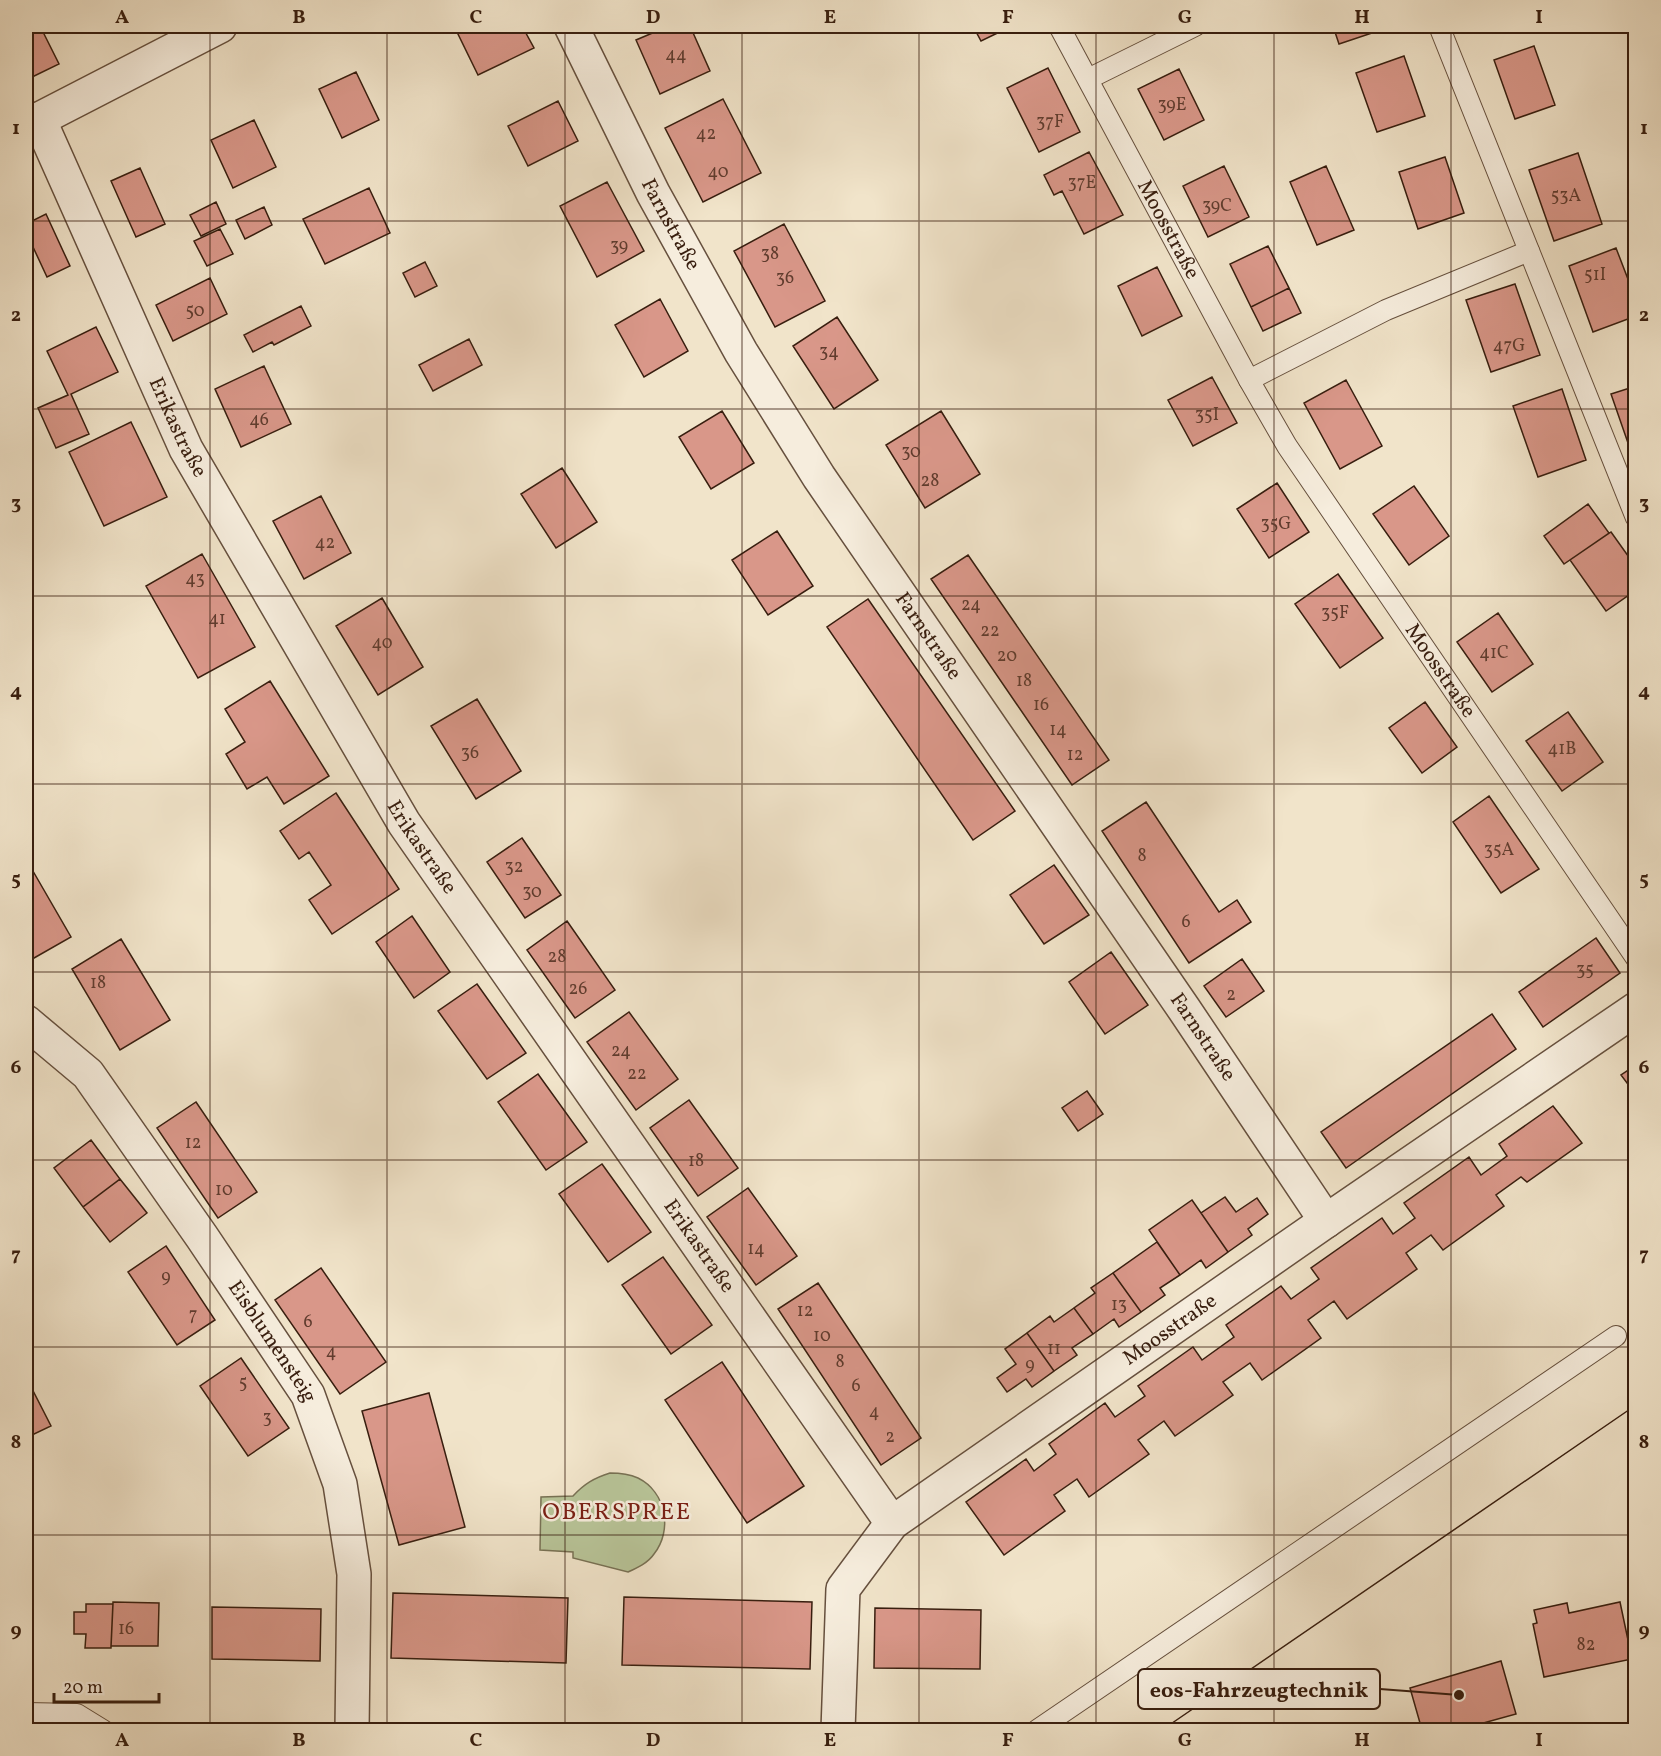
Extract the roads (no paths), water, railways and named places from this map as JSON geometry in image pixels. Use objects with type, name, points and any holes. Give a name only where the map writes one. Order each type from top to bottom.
[{"type":"street","points":[[32,123],[220,26]]},
{"type":"street","name":"Farnstraße","points":[[571,26],[653,193],[741,352],[819,477],[1177,999],[1326,1221]]},
{"type":"street","name":"Erikastraße","points":[[32,123],[186,449],[404,823],[892,1522]]},
{"type":"street","name":"Moosstraße","points":[[838,1731],[843,1589],[892,1522],[1635,1009]]},
{"type":"street","name":"Eisblumensteig","points":[[26,1022],[88,1074],[202,1236],[308,1395],[340,1484],[354,1574],[352,1731]]},
{"type":"lane","name":"Moosstraße","points":[[1059,26],[1249,380],[1287,446],[1635,957]]},
{"type":"lane","points":[[1088,79],[1195,26]]},
{"type":"lane","points":[[1439,26],[1635,518]]},
{"type":"lane","points":[[1249,380],[1386,310],[1529,251]]},
{"type":"lane","points":[[1037,1731],[1616,1335]]},
{"type":"lane","points":[[26,1713],[76,1714],[103,1731]]},
{"type":"tram line","points":[[1162,1730],[1636,1405]]},
{"type":"place","name":"eos-Fahrzeugtechnik","points":[[1459,1695]]},
{"type":"district","name":"OBERSPREE","points":[[617,1513]]}]
